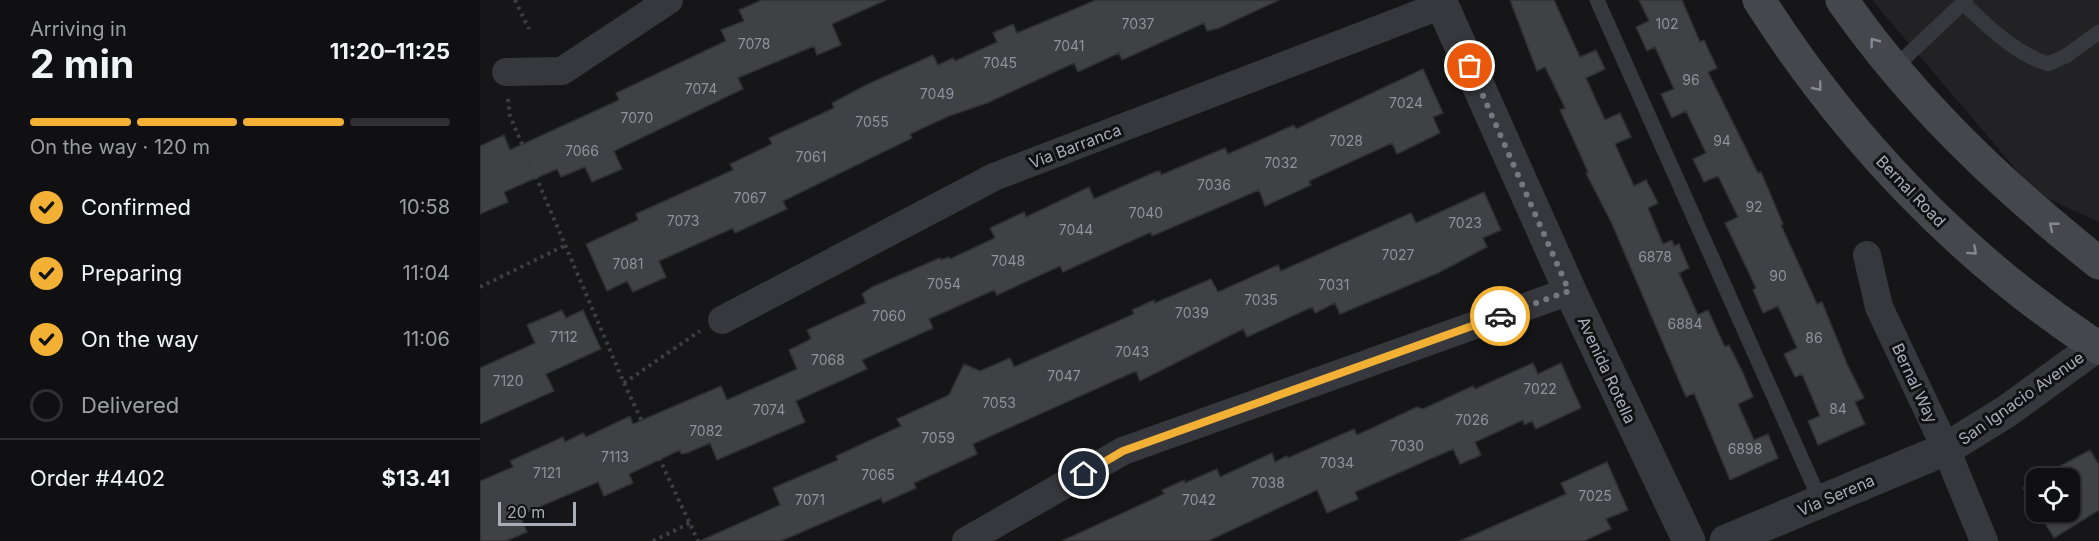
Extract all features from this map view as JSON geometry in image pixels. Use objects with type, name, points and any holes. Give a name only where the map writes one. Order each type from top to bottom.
[{"type":"main road","name":"Bernal Road","points":[[1759,0],[1808,75],[1900,181],[1979,257],[2098,345]]},
{"type":"main road","points":[[1842,0],[1894,68],[1944,126],[2003,184],[2099,263]]},
{"type":"street","points":[[506,72],[562,71],[669,0]]},
{"type":"street","name":"Avenida Rotella","points":[[1441,3],[1569,291],[1689,541]]},
{"type":"street","name":"Via Barranca","points":[[722,320],[994,177],[1441,3]]},
{"type":"street","name":"Bernal Way","points":[[1867,255],[1879,307],[1946,449],[1984,541]]},
{"type":"street","points":[[966,541],[1123,451],[1569,291]]},
{"type":"street","name":"San Ignacio Avenue","points":[[1946,449],[2007,411],[2098,345]]},
{"type":"street","name":"Via Serena","points":[[1726,541],[1946,449]]},
{"type":"lane","points":[[1597,0],[1821,502]]},
{"type":"lane","points":[[1894,68],[1964,2],[2007,44],[2025,56],[2048,64],[2066,56],[2099,32]]},
{"type":"path","points":[[515,0],[528,29]]},
{"type":"path","points":[[506,72],[510,116],[624,383],[698,541]]},
{"type":"path","points":[[480,287],[564,246]]},
{"type":"path","points":[[624,383],[687,338],[722,320]]},
{"type":"path","points":[[653,541],[690,523]]},
{"type":"shaded area","points":[[1872,0],[2099,0],[2099,222],[2036,193]]},
{"type":"building","points":[[762,0],[886,0],[832,24],[841,45],[817,55],[814,46],[738,78],[743,89],[614,151],[622,169],[592,182],[585,167],[561,177],[557,169],[504,192],[508,202],[480,214],[480,146],[504,135],[510,150],[619,100],[616,93],[726,41],[721,30],[744,21],[739,10]]},
{"type":"building","points":[[1096,0],[1279,0],[1219,28],[1207,31],[1204,23],[1122,60],[1119,53],[1078,72],[1074,63],[987,103],[949,116],[910,134],[912,138],[783,201],[787,209],[735,233],[733,228],[659,261],[666,277],[633,292],[627,281],[607,291],[586,244],[638,220],[636,214],[733,170],[730,164],[772,144],[769,138],[834,108],[832,103],[868,84],[933,55],[938,65],[953,58],[955,61],[997,42],[993,33],[1013,24],[1017,33]]},
{"type":"building","points":[[1510,0],[1554,0],[1580,57],[1596,50],[1605,69],[1586,78],[1605,120],[1620,113],[1631,137],[1615,144],[1634,186],[1646,180],[1658,203],[1648,208],[1663,244],[1672,240],[1674,246],[1679,244],[1689,268],[1679,273],[1698,315],[1708,310],[1725,347],[1729,345],[1743,373],[1753,397],[1738,404],[1754,440],[1768,434],[1778,458],[1730,480],[1694,393],[1686,397],[1612,224],[1586,173],[1588,172],[1560,110],[1565,108],[1545,67],[1537,71]]},
{"type":"building","points":[[1639,0],[1682,0],[1700,42],[1704,40],[1717,68],[1708,72],[1758,173],[1761,172],[1783,224],[1781,225],[1817,304],[1822,302],[1848,366],[1864,398],[1855,402],[1865,424],[1818,445],[1808,421],[1820,416],[1802,374],[1795,377],[1784,354],[1797,348],[1778,306],[1763,313],[1753,290],[1756,288],[1725,223],[1738,217],[1718,176],[1704,182],[1693,159],[1706,153],[1686,111],[1672,118],[1661,94],[1674,89],[1655,47],[1647,51],[1636,27],[1649,21]]},
{"type":"building","points":[[1423,69],[1443,113],[1433,117],[1440,133],[1397,154],[1392,143],[1309,181],[1311,185],[1265,206],[1259,190],[1152,236],[1151,232],[1063,272],[1060,266],[997,295],[994,290],[929,319],[933,328],[862,360],[867,369],[796,401],[805,422],[717,460],[710,443],[687,453],[681,454],[680,450],[629,474],[633,483],[604,496],[598,482],[520,515],[527,532],[506,541],[480,541],[480,481],[513,467],[510,461],[563,437],[565,442],[583,433],[586,437],[630,416],[633,424],[721,386],[727,400],[797,369],[789,350],[811,339],[807,330],[866,303],[862,294],[872,287],[940,258],[941,260],[949,257],[950,259],[995,238],[990,228],[1024,212],[1026,217],[1089,187],[1094,199],[1155,172],[1160,171],[1161,175],[1225,148],[1228,154],[1294,125],[1296,129]]},
{"type":"building","points":[[1484,192],[1501,230],[1483,238],[1487,247],[1438,273],[1340,314],[1335,303],[1315,313],[1312,307],[1247,337],[1243,329],[1140,381],[1136,371],[973,444],[977,454],[914,483],[916,488],[883,503],[881,498],[781,541],[700,541],[780,505],[773,488],[838,460],[836,456],[901,426],[897,419],[949,395],[964,364],[980,371],[1010,358],[1014,367],[1134,314],[1132,310],[1154,300],[1155,303],[1211,279],[1218,292],[1278,265],[1281,271],[1411,213],[1416,223]]},
{"type":"building","points":[[562,310],[566,318],[583,310],[601,349],[546,374],[554,391],[480,424],[480,368],[535,343],[527,325]]},
{"type":"building","points":[[1533,363],[1538,374],[1561,363],[1581,408],[1536,429],[1532,421],[1524,425],[1523,420],[1475,442],[1481,455],[1460,464],[1453,449],[1355,492],[1358,499],[1327,513],[1317,490],[1208,541],[1062,541],[1164,494],[1162,490],[1184,480],[1185,483],[1217,469],[1220,477],[1272,453],[1275,462],[1354,429],[1357,435],[1417,407],[1423,409],[1473,386],[1475,389]]},
{"type":"building","points":[[2090,450],[2099,465],[2099,510],[2080,522],[2080,468],[2057,468]]},
{"type":"building","points":[[1607,462],[1628,510],[1606,519],[1611,529],[1584,541],[1460,541],[1566,494],[1561,483]]},
{"type":"building","points":[[2044,522],[2080,522],[2054,538]]},
{"type":"way so far","points":[[1470,66],[1569,291],[1500,316]]},
{"type":"route","points":[[1084,474],[1123,451],[1500,316]]}]
